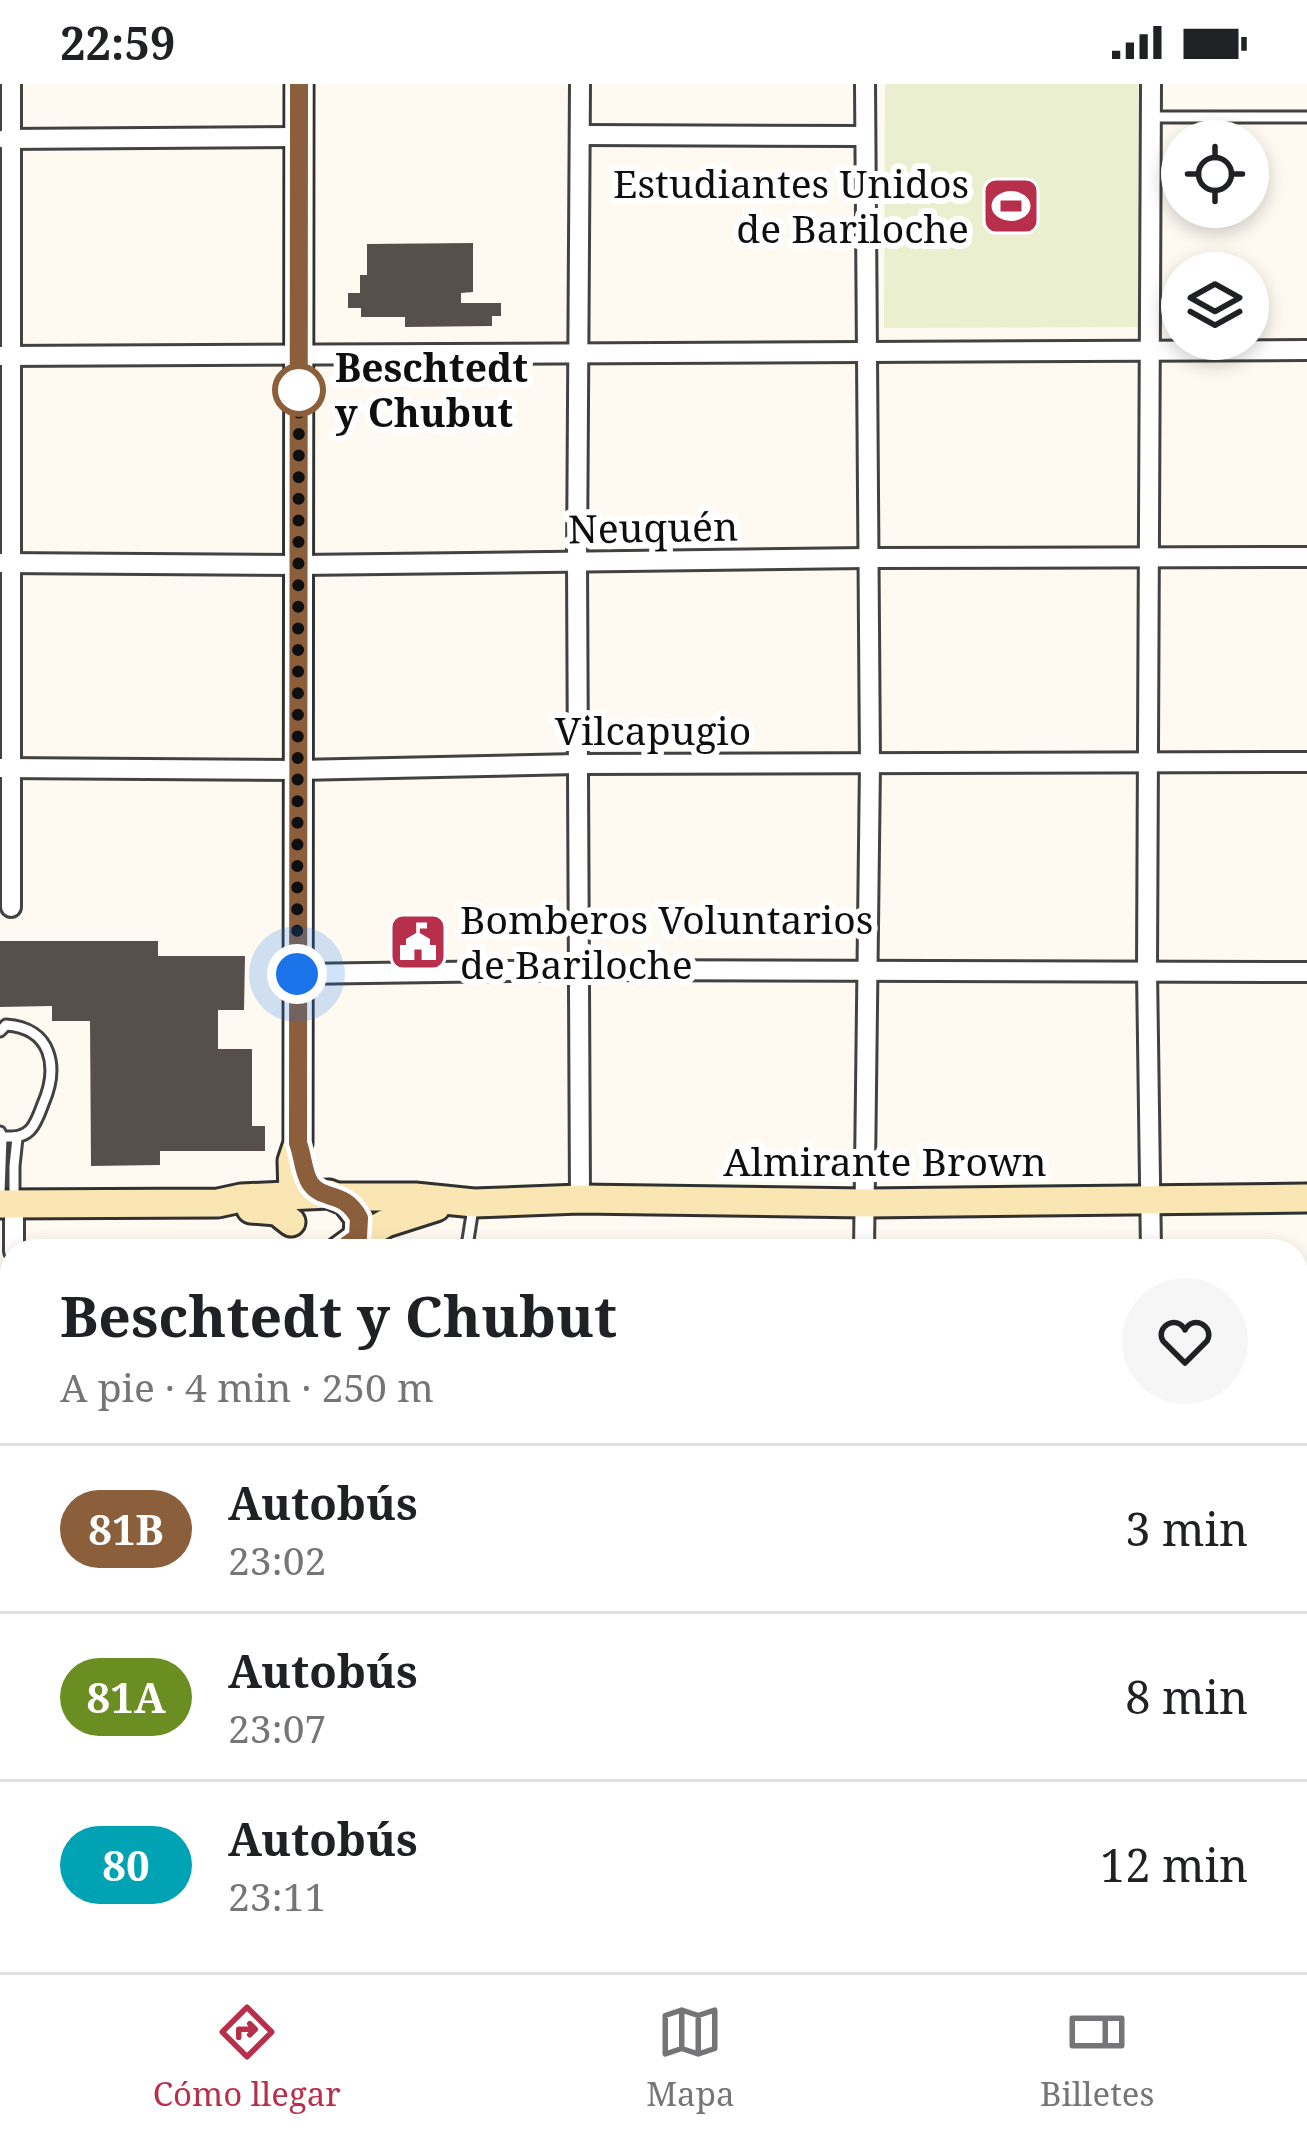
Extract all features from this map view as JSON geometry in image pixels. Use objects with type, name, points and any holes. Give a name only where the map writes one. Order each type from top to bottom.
[{"type":"street","points":[[11,84],[6,139],[6,768],[11,907]]},
{"type":"street","points":[[292,1239],[292,1161],[298,1143],[299,84]]},
{"type":"street","points":[[580,84],[580,1199]]},
{"type":"street","points":[[865,1239],[870,764],[866,84]]},
{"type":"street","points":[[1151,84],[1151,1239]]},
{"type":"street","points":[[580,135],[866,136]]},
{"type":"street","points":[[6,139],[298,137]]},
{"type":"street","points":[[6,356],[1307,350]]},
{"type":"street","name":"Neuquén","points":[[6,563],[1307,557]]},
{"type":"street","name":"Vilcapugio","points":[[6,768],[1307,762]]},
{"type":"street","points":[[297,974],[1307,971]]},
{"type":"street","points":[[298,1143],[306,1177],[351,1205],[359,1218],[360,1231],[353,1239]]},
{"type":"street","name":"Almirante Brown","points":[[291,1205],[331,1196],[469,1203]]},
{"type":"street","name":"Almirante Brown","points":[[360,1239],[411,1213],[469,1203],[1307,1198]]},
{"type":"street","points":[[12,1239],[5,1200],[218,1203],[241,1210],[278,1211],[291,1205]]},
{"type":"lane","points":[[1151,117],[1307,117]]},
{"type":"lane","points":[[0,1031],[6,1025],[24,1026],[41,1038],[52,1062],[49,1092],[32,1129],[17,1138],[1,1134],[5,1200]]},
{"type":"lane","points":[[5,1200],[17,1138]]},
{"type":"lane","points":[[468,1239],[469,1203]]},
{"type":"green space","name":"Estudiantes Unidos de Bariloche","points":[[885,84],[1138,84],[1138,327],[884,328]]},
{"type":"building","points":[[473,243],[473,292],[461,293],[461,303],[501,303],[501,316],[492,316],[492,326],[405,327],[405,317],[361,317],[361,308],[348,308],[348,293],[360,293],[360,275],[367,275],[367,244]]},
{"type":"building","points":[[0,941],[158,941],[158,956],[245,956],[244,1010],[218,1010],[218,1049],[252,1049],[252,1126],[265,1126],[265,1151],[160,1151],[160,1165],[91,1166],[90,1021],[52,1021],[52,1006],[0,1007]]},
{"type":"bus line","name":"81B","points":[[299,84],[298,1143],[313,1187],[340,1197],[356,1211],[360,1231],[356,1239]]},
{"type":"place","name":"Estudiantes Unidos de Bariloche","points":[[1011,206]]},
{"type":"place","name":"Beschtedt y Chubut","points":[[299,390]]},
{"type":"place","name":"Bomberos Voluntarios de Bariloche","points":[[418,942]]},
{"type":"route","points":[[297,974],[299,390]]}]
